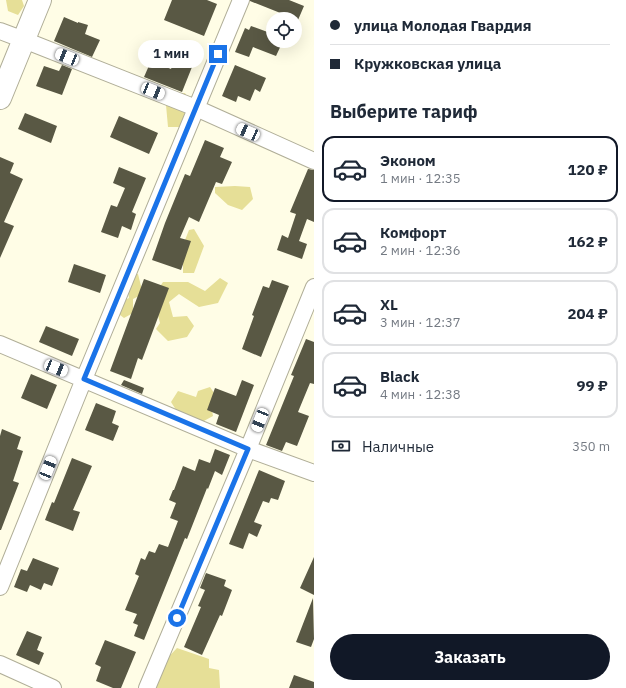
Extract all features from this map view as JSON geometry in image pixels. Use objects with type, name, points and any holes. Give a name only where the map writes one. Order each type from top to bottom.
[{"type":"street","points":[[0,98],[40,0]]},
{"type":"street","points":[[0,587],[84,379],[241,0]]},
{"type":"street","points":[[0,31],[196,108],[314,161]]},
{"type":"street","points":[[147,688],[248,449],[314,287]]},
{"type":"street","points":[[0,344],[248,449],[314,473]]},
{"type":"street","points":[[0,664],[53,688]]},
{"type":"shaded area","points":[[6,0],[22,0],[24,6],[18,15],[8,11]]},
{"type":"shaded area","points":[[185,93],[189,101],[181,127],[168,127],[166,105],[174,95]]},
{"type":"shaded area","points":[[215,187],[250,187],[253,199],[242,210],[228,205],[215,193]]},
{"type":"shaded area","points":[[194,229],[204,246],[194,273],[183,273],[183,245],[189,230]]},
{"type":"shaded area","points":[[138,274],[143,294],[133,299],[133,313],[124,318],[116,312],[120,302],[129,298],[128,275]]},
{"type":"shaded area","points":[[220,278],[228,283],[218,303],[199,307],[179,294],[169,302],[173,317],[187,316],[194,326],[187,337],[168,341],[156,329],[160,323],[155,304],[155,294],[163,282],[188,282],[205,291]]},
{"type":"shaded area","points":[[210,387],[216,396],[211,405],[213,416],[202,422],[178,413],[171,402],[178,391],[196,397],[198,391]]},
{"type":"shaded area","points":[[177,648],[209,659],[209,668],[219,670],[220,688],[153,688],[158,668]]},
{"type":"building","points":[[172,0],[207,0],[217,4],[204,36],[164,20]]},
{"type":"building","points":[[289,0],[304,6],[301,12],[278,12],[250,1]]},
{"type":"building","points":[[64,17],[78,23],[88,25],[85,34],[100,40],[92,57],[54,41]]},
{"type":"building","points":[[251,26],[266,31],[266,48],[280,48],[276,56],[253,47],[249,57],[235,52],[245,28],[249,30]]},
{"type":"building","points":[[178,51],[196,57],[182,92],[144,77],[151,61],[171,69]]},
{"type":"building","points":[[62,65],[72,69],[62,95],[36,86],[44,66],[59,71]]},
{"type":"building","points":[[235,65],[266,78],[260,92],[255,89],[250,101],[238,96],[236,102],[222,96]]},
{"type":"building","points":[[25,113],[57,126],[51,143],[18,129]]},
{"type":"building","points":[[119,116],[158,133],[149,154],[110,137]]},
{"type":"building","points":[[205,140],[224,148],[220,157],[232,162],[222,184],[216,182],[199,222],[189,217],[180,238],[191,241],[181,270],[152,260],[185,174],[190,176]]},
{"type":"building","points":[[0,157],[14,163],[10,173],[23,179],[4,222],[14,226],[0,258]]},
{"type":"building","points":[[119,167],[146,178],[132,212],[136,214],[131,230],[122,226],[118,238],[101,232],[111,205],[117,207],[125,188],[113,183]]},
{"type":"building","points":[[308,169],[314,170],[314,222],[307,219],[299,241],[307,244],[302,259],[277,250],[282,235],[288,238],[296,214],[290,212]]},
{"type":"building","points":[[74,264],[106,275],[100,293],[68,282]]},
{"type":"building","points":[[144,279],[169,288],[142,360],[138,358],[131,379],[110,371]]},
{"type":"building","points":[[272,280],[289,286],[261,357],[242,349],[254,316],[252,315],[263,286],[269,288]]},
{"type":"building","points":[[46,326],[79,339],[72,356],[39,342]]},
{"type":"building","points":[[306,339],[314,342],[314,384],[310,383],[298,412],[309,416],[297,446],[286,442],[282,451],[266,445],[294,376],[291,375]]},
{"type":"building","points":[[31,374],[57,385],[47,409],[21,398]]},
{"type":"building","points":[[124,380],[144,388],[142,394],[121,385]]},
{"type":"building","points":[[242,380],[254,385],[236,432],[216,424],[219,415],[207,410],[215,388],[236,396]]},
{"type":"building","points":[[96,403],[116,411],[112,423],[119,426],[113,441],[85,430]]},
{"type":"building","points":[[2,429],[21,437],[17,449],[23,451],[13,481],[19,483],[0,530],[0,436]]},
{"type":"building","points":[[215,449],[230,455],[222,475],[215,471],[187,539],[185,538],[144,640],[134,636],[138,625],[133,623],[137,614],[125,610],[139,576],[135,574],[141,558],[145,560],[149,551],[155,553],[159,544],[168,547],[178,521],[170,518],[176,503],[169,500],[183,466],[195,471],[199,459],[210,463]]},
{"type":"building","points":[[72,458],[92,466],[73,510],[80,512],[73,531],[45,520],[52,502],[54,503]]},
{"type":"building","points":[[259,470],[285,481],[278,500],[271,498],[269,503],[263,501],[254,522],[262,525],[257,537],[249,533],[243,549],[229,544]]},
{"type":"building","points":[[314,557],[314,595],[300,588]]},
{"type":"building","points":[[33,558],[59,568],[52,586],[44,583],[41,590],[30,585],[27,592],[14,587],[21,569],[27,571]]},
{"type":"building","points":[[206,573],[226,580],[224,586],[232,590],[222,616],[220,615],[202,655],[184,647],[201,607],[198,606],[205,590],[200,588]]},
{"type":"building","points":[[313,598],[314,639],[311,647],[296,642]]},
{"type":"building","points":[[27,631],[42,637],[37,650],[44,653],[39,665],[16,655]]},
{"type":"building","points":[[105,640],[136,652],[121,688],[113,688],[96,681],[101,667],[95,664]]},
{"type":"building","points":[[294,675],[314,682],[314,688],[289,688]]},
{"type":"route","points":[[177,618],[248,449],[84,379],[218,54]]}]
